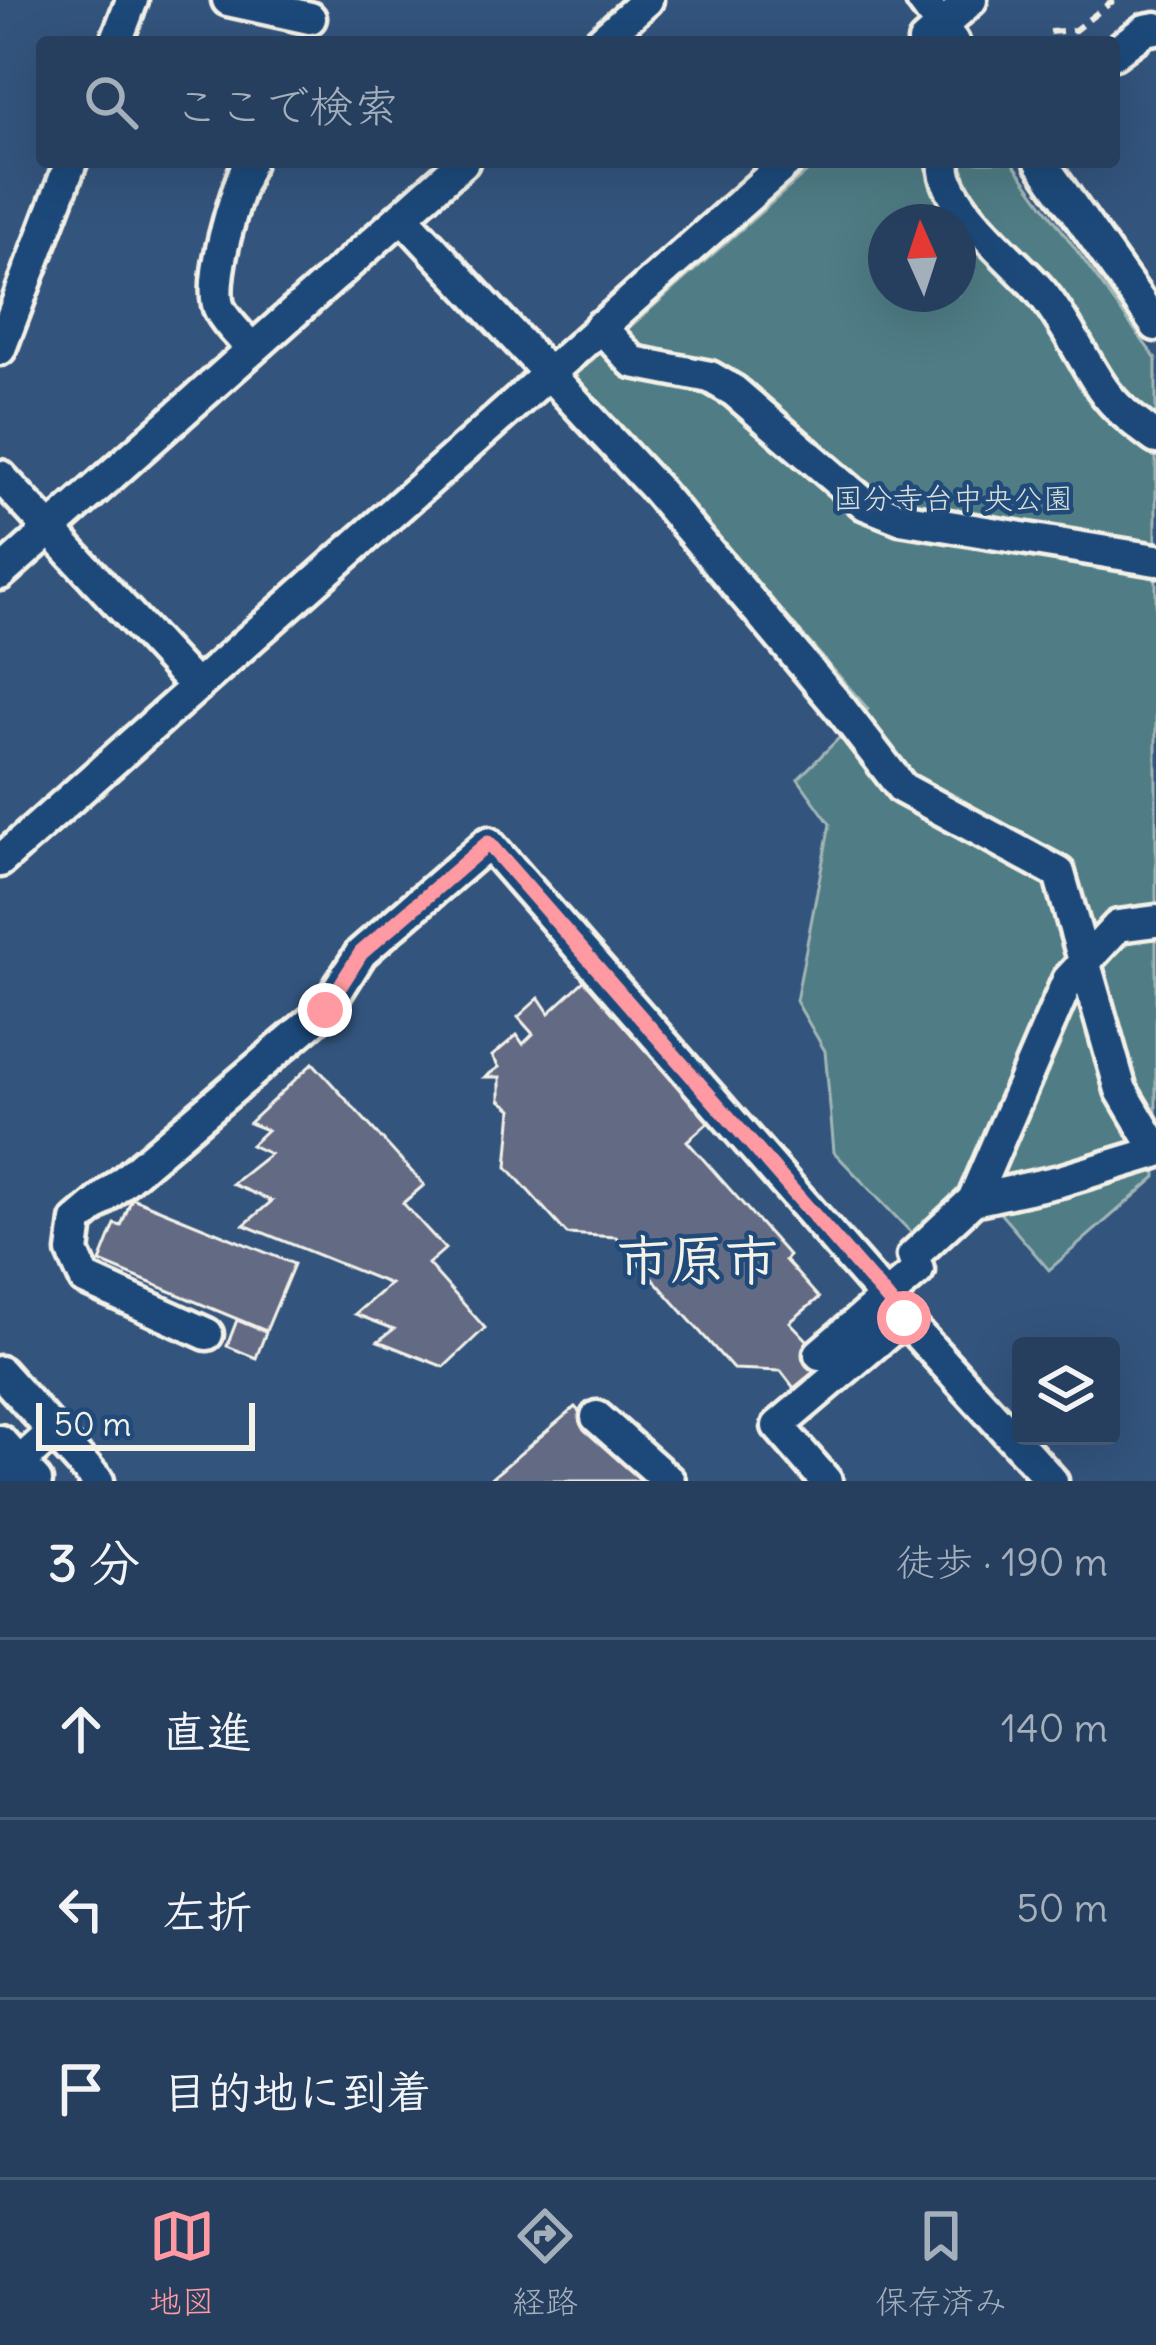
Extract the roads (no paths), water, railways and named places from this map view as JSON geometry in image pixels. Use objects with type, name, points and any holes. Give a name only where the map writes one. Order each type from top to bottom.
[{"type":"street","points":[[118,36],[132,0]]},
{"type":"street","points":[[228,0],[307,20]]},
{"type":"street","points":[[922,0],[939,36]]},
{"type":"street","points":[[940,36],[971,0]]},
{"type":"street","points":[[605,36],[639,3]]},
{"type":"street","points":[[1120,48],[1156,28]]},
{"type":"street","points":[[0,349],[69,168]]},
{"type":"street","points":[[247,168],[215,293],[220,310],[251,347]]},
{"type":"street","points":[[0,574],[456,168]]},
{"type":"street","points":[[0,861],[780,168]]},
{"type":"street","points":[[944,168],[943,175],[958,201],[1042,293],[1104,391],[1156,438]]},
{"type":"street","points":[[1045,168],[1156,325]]},
{"type":"street","points":[[402,216],[655,488],[902,788],[1059,873],[1120,1090],[1146,1110],[1156,1150],[1060,1181],[974,1200]]},
{"type":"street","points":[[600,326],[633,362],[710,377],[734,391],[865,504],[928,525],[1156,560]]},
{"type":"street","points":[[0,476],[195,686]]},
{"type":"street","points":[[207,1334],[85,1279],[73,1252],[77,1221],[325,1010],[361,953],[488,843],[1052,1481]]},
{"type":"street","points":[[826,1481],[778,1426],[895,1308],[918,1270],[913,1256],[974,1200],[1068,980],[1118,926],[1156,921]]},
{"type":"street","points":[[820,1354],[895,1308]]},
{"type":"street","points":[[0,1372],[98,1481]]},
{"type":"street","points":[[597,1418],[669,1481]]},
{"type":"street","points":[[14,1466],[52,1433]]},
{"type":"district","name":"市原市","points":[[697,1260]]},
{"type":"park label","name":"国分寺台中央公園","points":[[953,499]]}]
